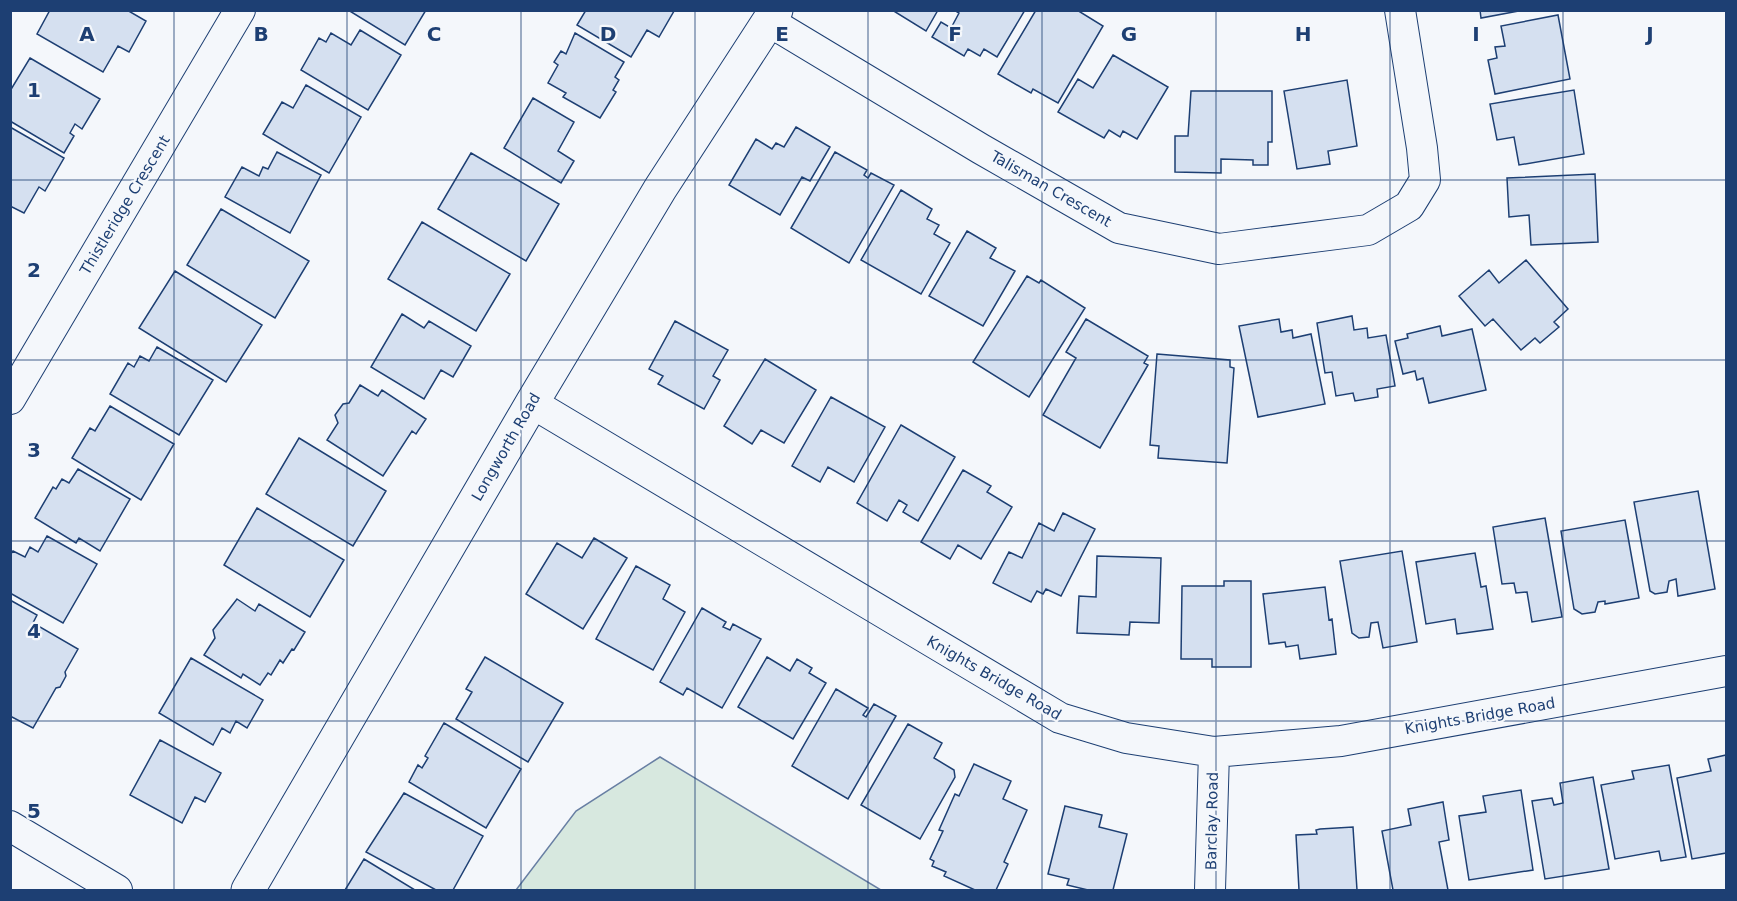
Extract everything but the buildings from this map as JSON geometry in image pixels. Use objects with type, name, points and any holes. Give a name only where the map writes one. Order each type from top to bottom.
[{"type":"street","name":"Thistleridge Crescent","points":[[10,399],[240,10]]},
{"type":"street","name":"Talisman Crescent","points":[[773,16],[981,149],[1119,228],[1219,249],[1368,230],[1409,206],[1425,180],[1400,10]]},
{"type":"street","name":"Longworth Road","points":[[248,891],[532,403],[660,189],[773,16]]},
{"type":"street","name":"Knights Bridge Road","points":[[532,403],[1060,718],[1126,738],[1214,752],[1341,741],[1726,671]]},
{"type":"street","name":"Barclay Road","points":[[1210,891],[1214,752]]},
{"type":"street","points":[[10,826],[117,891]]},
{"type":"shaded area","points":[[660,757],[881,890],[516,890],[576,811]]}]
